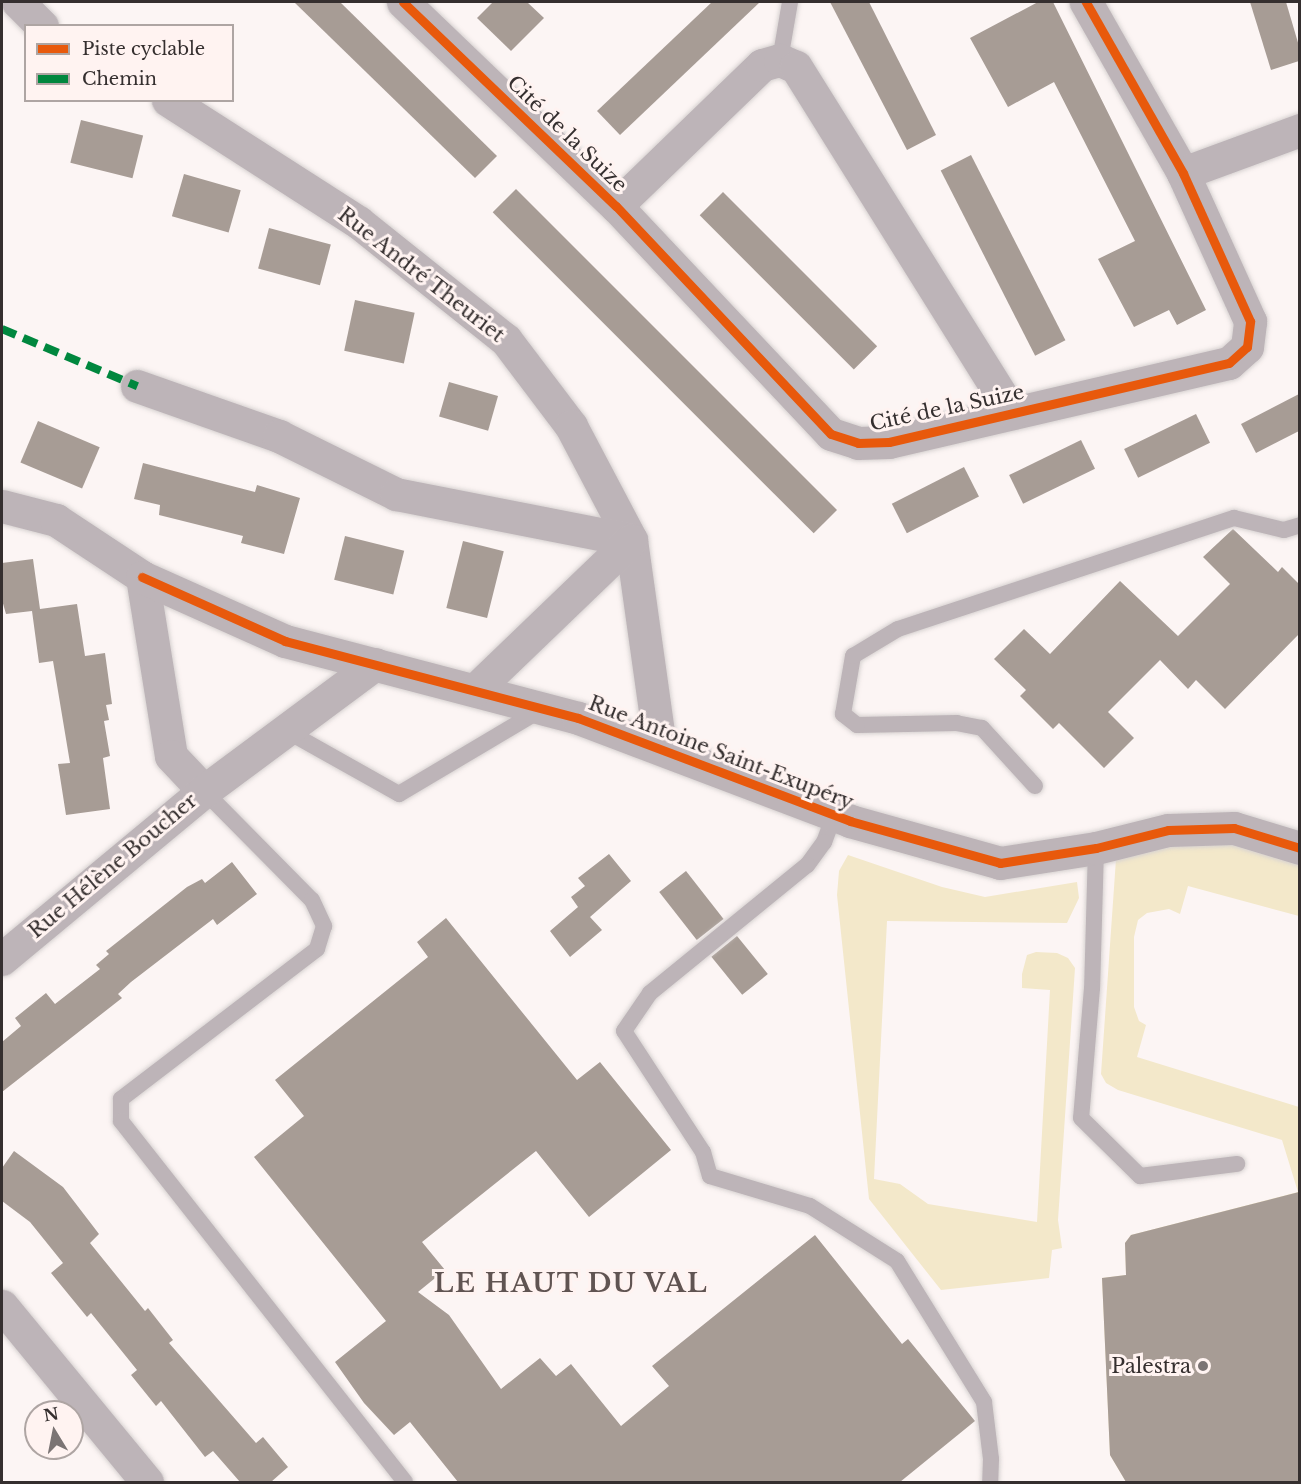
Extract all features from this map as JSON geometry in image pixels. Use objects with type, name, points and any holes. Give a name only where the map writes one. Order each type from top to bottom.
[{"type":"street","points":[[18,2],[40,24]]},
{"type":"street","name":"Cité de la Suize","points":[[403,2],[616,206],[831,434],[858,443],[889,442],[1229,363],[1247,347],[1250,321],[1183,173],[1086,2]]},
{"type":"street","name":"Cité de la Suize","points":[[616,206],[762,65],[780,60],[796,67],[1012,413]]},
{"type":"street","name":"Rue André Theuriet","points":[[171,102],[358,222],[506,340],[571,426],[631,540],[660,746]]},
{"type":"street","points":[[1183,173],[1299,130]]},
{"type":"street","points":[[137,386],[279,436],[396,494],[631,540]]},
{"type":"street","points":[[2,506],[56,520],[142,577]]},
{"type":"street","points":[[475,690],[631,540]]},
{"type":"street","name":"Rue Antoine Saint-Exupéry","points":[[142,577],[285,642],[543,708],[660,746],[834,815],[1000,863],[1096,848],[1168,830],[1234,828],[1299,848]]},
{"type":"street","name":"Rue Hélène Boucher","points":[[2,959],[204,790],[171,756],[142,577]]},
{"type":"street","points":[[204,790],[375,664]]},
{"type":"street","points":[[2,1305],[147,1482]]},
{"type":"lane","points":[[780,60],[790,2]]},
{"type":"lane","points":[[1035,786],[982,728],[957,723],[857,725],[843,714],[853,656],[898,629],[1234,518],[1284,530],[1299,525]]},
{"type":"lane","points":[[285,730],[399,794],[543,708]]},
{"type":"lane","points":[[204,790],[312,900],[324,926],[317,949],[120,1098],[121,1121],[405,1482]]},
{"type":"lane","points":[[834,815],[824,842],[807,865],[650,993],[624,1031],[703,1152],[710,1176],[810,1206],[897,1261],[984,1402],[992,1459],[990,1482]]},
{"type":"lane","points":[[1096,848],[1092,988],[1081,1118],[1140,1176],[1237,1164]]},
{"type":"shaded area","name":"Palestra","points":[[1181,844],[1251,844],[1299,860],[1299,916],[1188,886],[1180,914],[1169,909],[1147,913],[1138,920],[1134,937],[1134,1007],[1139,1021],[1146,1025],[1137,1057],[1299,1107],[1299,1482],[1126,1482],[1110,1455],[1102,1278],[1126,1275],[1125,1243],[1131,1235],[1298,1192],[1282,1140],[1118,1090],[1106,1083],[1101,1074],[1116,859]]},
{"type":"shaded area","points":[[848,855],[942,887],[985,897],[1077,882],[1079,898],[1067,923],[887,921],[874,1179],[900,1184],[928,1204],[1037,1222],[1050,990],[1022,988],[1022,974],[1027,955],[1036,952],[1057,953],[1068,958],[1075,968],[1058,1220],[1062,1248],[1052,1250],[1049,1278],[941,1290],[869,1199],[837,895],[839,871]]},
{"type":"building","points":[[294,2],[340,2],[497,156],[475,178]]},
{"type":"building","points":[[493,2],[527,2],[544,18],[511,51],[477,18]]},
{"type":"building","points":[[712,2],[760,2],[620,135],[597,111]]},
{"type":"building","points":[[830,2],[869,2],[936,135],[907,150]]},
{"type":"building","points":[[1038,2],[1053,2],[1206,310],[1177,325],[1169,310],[1134,327],[1098,259],[1135,241],[1054,82],[1008,107],[970,38]]},
{"type":"building","points":[[1250,2],[1286,2],[1299,46],[1299,61],[1271,70]]},
{"type":"building","points":[[81,120],[143,135],[132,178],[70,163]]},
{"type":"building","points":[[971,155],[1065,340],[1035,356],[941,170]]},
{"type":"building","points":[[184,174],[241,190],[229,233],[172,216]]},
{"type":"building","points":[[516,189],[837,510],[814,533],[493,212]]},
{"type":"building","points":[[723,192],[877,346],[854,369],[700,215]]},
{"type":"building","points":[[269,228],[331,245],[320,285],[258,269]]},
{"type":"building","points":[[355,300],[415,313],[404,364],[344,351]]},
{"type":"building","points":[[449,382],[498,396],[488,431],[439,417]]},
{"type":"building","points":[[1299,394],[1299,431],[1256,453],[1241,424]]},
{"type":"building","points":[[1196,414],[1210,443],[1138,478],[1124,449]]},
{"type":"building","points":[[38,421],[100,447],[82,489],[20,462]]},
{"type":"building","points":[[1081,440],[1095,469],[1023,504],[1009,475]]},
{"type":"building","points":[[143,463],[255,492],[257,485],[300,498],[284,554],[241,543],[243,536],[159,515],[160,505],[134,499]]},
{"type":"building","points":[[964,467],[979,496],[907,533],[892,504]]},
{"type":"building","points":[[1233,529],[1278,572],[1282,567],[1299,584],[1299,634],[1225,709],[1196,680],[1188,689],[1160,660],[1108,712],[1134,738],[1104,768],[1059,723],[1053,729],[1020,696],[1026,690],[994,659],[1024,629],[1050,654],[1120,581],[1178,636],[1230,584],[1203,557]]},
{"type":"building","points":[[345,536],[404,551],[393,594],[334,580]]},
{"type":"building","points":[[463,541],[504,551],[487,618],[446,608]]},
{"type":"building","points":[[33,559],[40,609],[77,604],[85,656],[105,653],[112,704],[106,705],[109,720],[104,721],[110,756],[103,758],[110,809],[66,815],[58,764],[70,763],[53,661],[39,663],[32,611],[6,614],[2,600],[2,563]]},
{"type":"building","points":[[609,854],[631,881],[590,917],[602,930],[570,957],[550,931],[578,907],[571,897],[585,886],[578,878]]},
{"type":"building","points":[[232,862],[257,894],[217,925],[213,919],[131,982],[118,994],[122,998],[2,1092],[2,1042],[21,1026],[15,1018],[46,993],[55,1004],[100,969],[96,965],[109,954],[106,951],[187,887],[202,879],[205,883]]},
{"type":"building","points":[[686,871],[724,919],[697,940],[659,892]]},
{"type":"building","points":[[446,918],[577,1080],[600,1062],[671,1150],[589,1217],[536,1151],[422,1242],[445,1270],[418,1292],[449,1315],[501,1389],[540,1358],[556,1376],[571,1364],[621,1426],[669,1386],[652,1366],[815,1235],[902,1344],[908,1339],[975,1421],[900,1482],[458,1482],[410,1422],[394,1435],[364,1403],[335,1362],[386,1321],[254,1157],[304,1116],[275,1080],[428,957],[417,942]]},
{"type":"building","points":[[737,936],[768,974],[742,995],[711,957]]},
{"type":"building","points":[[14,1151],[63,1187],[99,1234],[90,1243],[145,1311],[148,1308],[173,1340],[169,1343],[256,1443],[263,1437],[288,1467],[271,1482],[240,1482],[213,1451],[205,1457],[161,1401],[156,1406],[131,1375],[137,1370],[91,1313],[87,1317],[51,1273],[63,1263],[30,1222],[2,1201],[2,1168]]},
{"type":"building","name":"Palestra","points":[[1299,1192],[1299,1482],[1126,1482],[1110,1455],[1102,1278],[1126,1275],[1125,1243],[1131,1235]]},
{"type":"marked path","points":[[2,329],[137,386]]},
{"type":"cycle path","points":[[403,2],[616,206],[831,434],[858,443],[889,442],[1229,363],[1247,347],[1250,321],[1183,173],[1086,2]]},
{"type":"cycle path","points":[[142,577],[285,641],[578,718],[850,821],[1000,863],[1096,848],[1168,830],[1234,828],[1300,848]]},
{"type":"place","name":"Palestra","points":[[1203,1366]]},
{"type":"district","name":"LE HAUT DU VAL","points":[[571,1284]]}]
